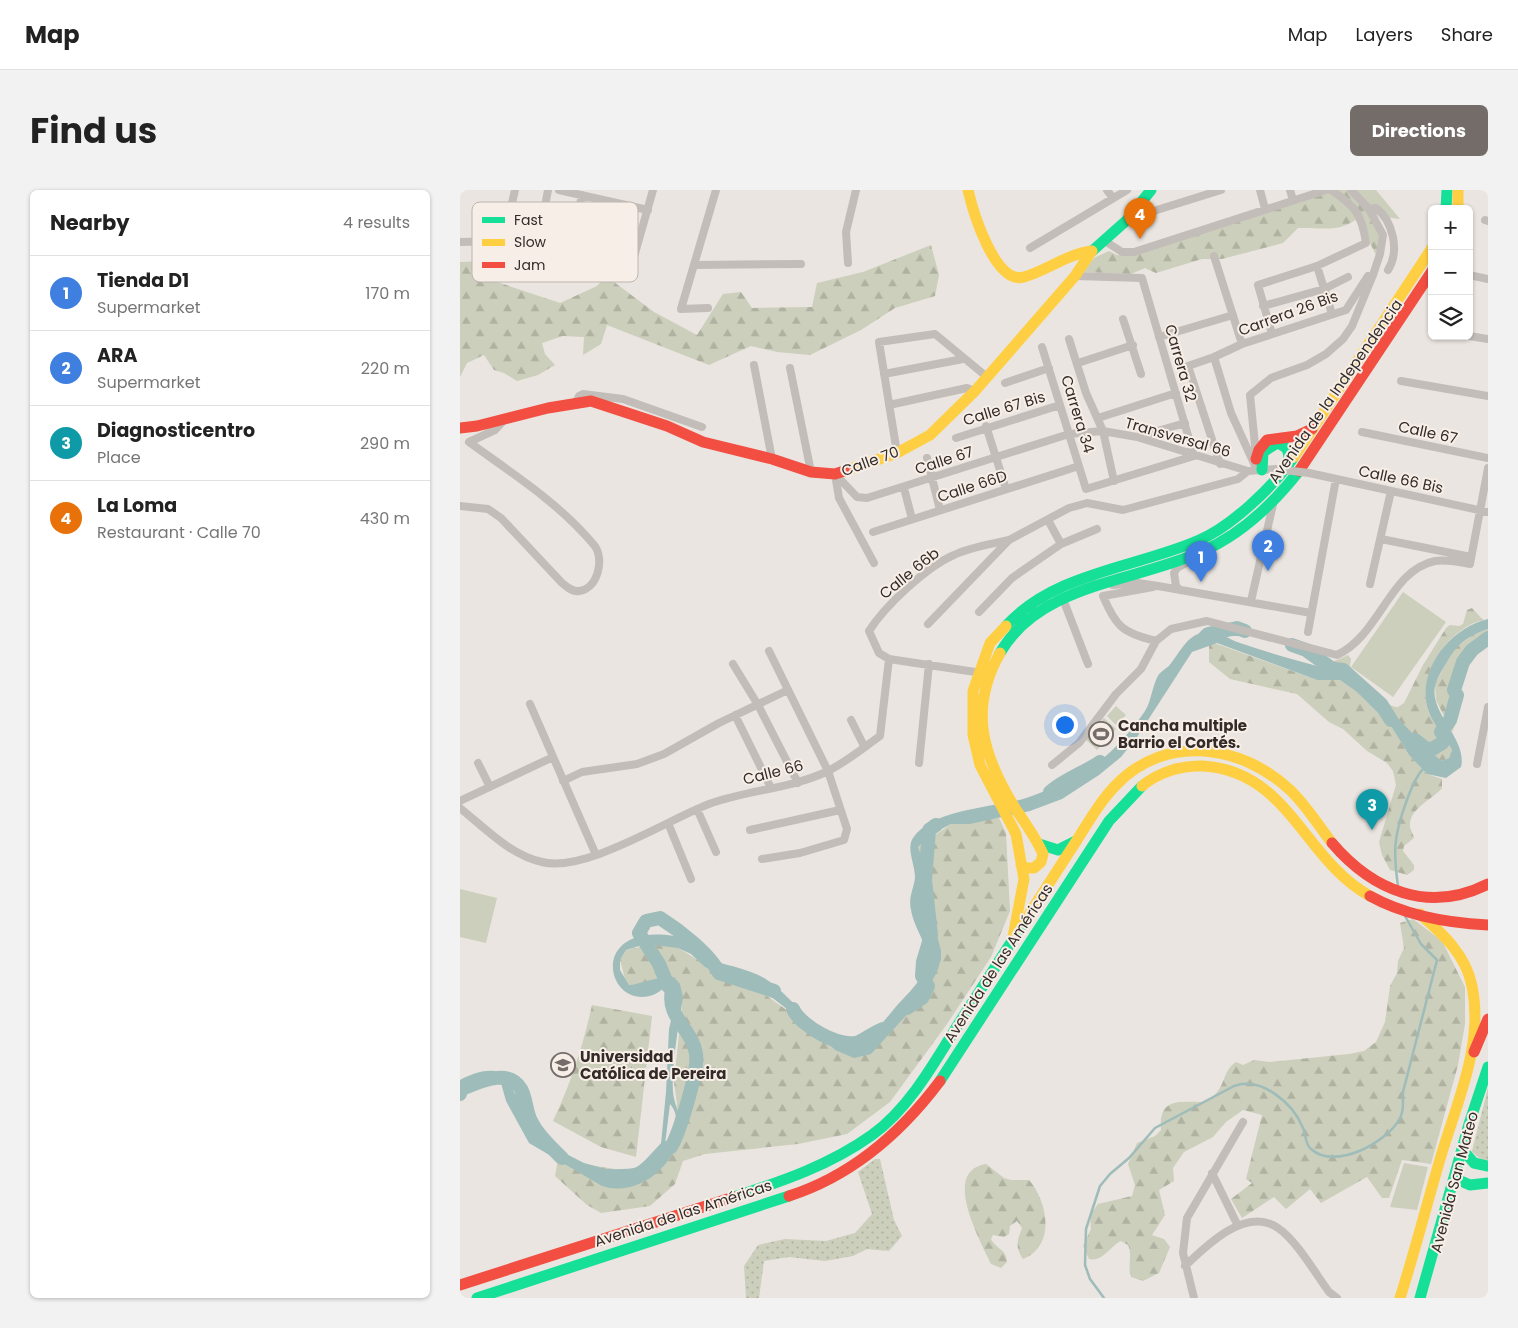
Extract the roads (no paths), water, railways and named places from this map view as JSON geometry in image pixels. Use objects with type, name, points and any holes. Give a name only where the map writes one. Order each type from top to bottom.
[{"type":"main road","points":[[968,190],[976,216],[997,263],[1007,275],[1024,277],[1079,252],[1092,251]]},
{"type":"main road","name":"Calle 70","points":[[460,428],[592,401],[667,426],[704,442],[772,459],[811,472],[834,474],[897,453],[930,435],[975,391],[1074,276],[1092,251],[1127,220],[1151,190]]},
{"type":"main road","points":[[1446,205],[1447,190]]},
{"type":"main road","points":[[1458,190],[1458,205]]},
{"type":"main road","name":"Avenida de la Independencia","points":[[1039,844],[996,772],[985,746],[981,720],[984,673],[990,643],[998,631],[1031,604],[1058,588],[1198,540],[1229,521],[1265,492],[1289,464],[1314,428],[1431,250]]},
{"type":"main road","name":"Avenida de la Independencia","points":[[1012,942],[1024,879],[1016,834],[985,778],[972,735],[972,701],[984,673],[1021,625],[1063,599],[1098,586],[1176,563],[1204,551],[1236,530],[1274,500],[1300,470],[1428,277]]},
{"type":"main road","points":[[1258,466],[1258,450],[1268,439],[1297,436],[1314,428]]},
{"type":"main road","points":[[1258,466],[1263,452],[1278,443],[1286,446],[1289,450],[1289,464]]},
{"type":"main road","name":"Avenida de las Américas","points":[[460,1285],[801,1175],[845,1153],[874,1134],[894,1116],[929,1071],[1096,810],[1120,781],[1132,771],[1163,755],[1183,750],[1218,751],[1249,760],[1287,787],[1338,850],[1363,874],[1382,886],[1415,896],[1435,898],[1464,895],[1488,884]]},
{"type":"main road","name":"Avenida de las Américas","points":[[477,1298],[807,1190],[865,1158],[904,1126],[942,1079],[1109,820],[1131,792],[1140,785],[1183,767],[1213,765],[1228,768],[1254,781],[1276,798],[1345,878],[1363,893],[1380,902],[1415,913],[1488,925]]},
{"type":"main road","points":[[1039,844],[1048,849],[1058,851],[1076,840]]},
{"type":"main road","points":[[1022,865],[1030,868],[1041,862],[1043,854],[1039,844]]},
{"type":"main road","points":[[1464,895],[1488,892]]},
{"type":"main road","points":[[1415,913],[1449,913],[1488,917]]},
{"type":"main road","name":"Avenida San Mateo","points":[[1415,913],[1446,937],[1466,965],[1476,1006],[1467,1069]]},
{"type":"main road","points":[[970,1007],[973,1013],[981,1017]]},
{"type":"main road","name":"Avenida San Mateo","points":[[1400,1298],[1414,1257],[1467,1069],[1488,1019]]},
{"type":"main road","name":"Avenida San Mateo","points":[[1420,1298],[1435,1251],[1462,1149],[1488,1067]]},
{"type":"main road","points":[[1462,1149],[1474,1163],[1488,1166]]},
{"type":"main road","points":[[1454,1178],[1475,1186],[1488,1182]]},
{"type":"street","points":[[559,190],[613,202]]},
{"type":"street","points":[[638,244],[653,190]]},
{"type":"street","points":[[708,308],[681,308],[716,190]]},
{"type":"street","points":[[848,263],[846,232],[856,190]]},
{"type":"street","points":[[1107,190],[1113,198]]},
{"type":"street","points":[[1030,248],[1127,190]]},
{"type":"street","points":[[1127,220],[1221,190]]},
{"type":"street","points":[[1260,190],[1265,209]]},
{"type":"street","points":[[1290,190],[1293,200]]},
{"type":"street","points":[[1105,241],[1122,252],[1134,252],[1326,190]]},
{"type":"street","points":[[1272,334],[1258,285],[1317,266],[1366,243],[1358,214],[1350,204],[1331,190]]},
{"type":"street","points":[[1258,466],[1250,395],[1271,378],[1307,366],[1343,340],[1352,326],[1378,263],[1383,236],[1369,209],[1351,190]]},
{"type":"street","points":[[580,202],[582,195]]},
{"type":"street","points":[[638,208],[648,210]]},
{"type":"street","points":[[1369,209],[1376,208],[1384,214],[1389,226],[1394,250],[1392,264],[1388,270]]},
{"type":"street","points":[[1214,256],[1242,344]]},
{"type":"street","name":"Carrera 26 Bis","points":[[1220,464],[1188,366],[1242,344],[1346,310],[1378,263]]},
{"type":"street","points":[[694,265],[801,264]]},
{"type":"street","points":[[1317,266],[1332,314]]},
{"type":"street","name":"Carrera 32","points":[[1074,276],[1142,278],[1194,456]]},
{"type":"street","points":[[1473,276],[1488,279]]},
{"type":"street","points":[[1263,306],[1324,289],[1348,277]]},
{"type":"street","name":"Carrera 26 Bis","points":[[1160,337],[1233,315]]},
{"type":"street","points":[[1123,319],[1133,344],[1141,374]]},
{"type":"street","points":[[897,453],[879,342],[935,334],[987,378]]},
{"type":"street","points":[[1473,337],[1488,339]]},
{"type":"street","points":[[1069,339],[1086,393],[1103,431],[1114,481],[1194,456]]},
{"type":"street","points":[[1078,363],[1133,344]]},
{"type":"street","name":"Carrera 34","points":[[1042,347],[1086,489],[1114,481]]},
{"type":"street","points":[[1214,357],[1231,412],[1258,466]]},
{"type":"street","points":[[884,374],[963,359]]},
{"type":"street","points":[[754,365],[772,459]]},
{"type":"street","points":[[790,368],[811,472]]},
{"type":"street","points":[[1005,383],[1049,368]]},
{"type":"street","points":[[1401,381],[1488,396]]},
{"type":"street","points":[[889,405],[968,388],[975,391]]},
{"type":"street","points":[[576,403],[579,396],[583,394],[623,400],[702,427]]},
{"type":"street","points":[[1098,418],[1176,394]]},
{"type":"street","name":"Calle 67 Bis","points":[[956,438],[986,426],[1060,405]]},
{"type":"street","points":[[460,506],[488,509],[501,518],[562,583],[571,590],[580,591],[588,587],[600,568],[600,556],[595,546],[560,509],[470,442],[495,430],[505,419]]},
{"type":"street","points":[[1136,438],[1185,423]]},
{"type":"street","points":[[986,426],[998,458],[1006,489]]},
{"type":"street","name":"Transversal 66","points":[[1070,434],[1103,431],[1136,438],[1248,471]]},
{"type":"street","name":"Calle 67","points":[[1362,432],[1488,458]]},
{"type":"street","name":"Calle 67","points":[[834,474],[858,497],[867,498],[904,488],[1070,434]]},
{"type":"street","points":[[927,458],[940,510]]},
{"type":"street","name":"Calle 66D","points":[[873,532],[1079,466]]},
{"type":"street","name":"Calle 66 Bis","points":[[1248,471],[1258,466],[1309,474],[1484,511]]},
{"type":"street","points":[[1470,560],[1484,511],[1488,468]]},
{"type":"street","points":[[928,624],[1009,540],[1069,508],[1087,503],[1123,510],[1238,478],[1248,471]]},
{"type":"street","points":[[834,474],[839,498],[874,563]]},
{"type":"street","points":[[1308,632],[1336,480]]},
{"type":"street","points":[[904,488],[912,519]]},
{"type":"street","points":[[1370,584],[1391,491]]},
{"type":"street","points":[[1251,600],[1274,500]]},
{"type":"street","points":[[1048,520],[1061,544]]},
{"type":"street","points":[[979,612],[1012,578],[1061,544],[1097,529]]},
{"type":"street","points":[[1381,539],[1470,560]]},
{"type":"street","name":"Calle 66b","points":[[889,659],[879,653],[870,631],[879,616],[891,604],[941,561],[956,553],[1009,540]]},
{"type":"street","points":[[1180,590],[1176,586],[1174,573],[1177,568],[1204,551]]},
{"type":"street","points":[[1052,765],[1079,743],[1116,694],[1141,669],[1156,641],[1171,629],[1207,621],[1337,655],[1348,650],[1366,634],[1404,580],[1414,569],[1436,561],[1470,560]]},
{"type":"street","points":[[1098,586],[1138,583],[1251,600],[1311,613]]},
{"type":"street","points":[[1156,641],[1124,631],[1102,596],[1158,586]]},
{"type":"street","points":[[1063,599],[1088,664]]},
{"type":"street","points":[[762,860],[800,853],[844,840],[847,829],[828,771],[769,651]]},
{"type":"street","points":[[889,659],[984,673]]},
{"type":"street","name":"Calle 66","points":[[460,808],[510,848],[542,863],[561,864],[596,855],[697,809],[724,799],[798,783],[828,771],[880,736],[889,659]]},
{"type":"street","points":[[733,664],[758,705],[798,783]]},
{"type":"street","points":[[919,763],[929,664]]},
{"type":"street","points":[[563,781],[582,772],[645,761],[664,754],[735,715],[788,690]]},
{"type":"street","points":[[530,704],[596,855]]},
{"type":"street","points":[[1477,764],[1488,708]]},
{"type":"street","points":[[735,715],[771,788]]},
{"type":"street","points":[[851,720],[864,746]]},
{"type":"street","points":[[460,801],[553,757]]},
{"type":"street","points":[[478,763],[490,787]]},
{"type":"street","points":[[697,809],[716,852]]},
{"type":"street","points":[[750,830],[840,810]]},
{"type":"street","points":[[668,823],[691,878]]},
{"type":"street","points":[[1194,1298],[1184,1266],[1182,1244],[1187,1218],[1243,1122]]},
{"type":"street","points":[[1212,1173],[1238,1226]]},
{"type":"street","points":[[1184,1266],[1213,1241],[1238,1226],[1257,1221],[1278,1228],[1288,1237],[1330,1292],[1337,1298]]},
{"type":"water","points":[[1488,619],[1488,629],[1459,645],[1439,675],[1434,693],[1441,714],[1454,735],[1462,756],[1461,767],[1446,778],[1427,774],[1409,755],[1391,726],[1357,692],[1340,680],[1317,680],[1217,643],[1192,652],[1137,737],[1121,757],[1099,775],[1062,799],[1030,811],[970,824],[951,824],[934,833],[918,847],[925,867],[925,880],[920,900],[936,933],[941,950],[941,959],[937,972],[922,998],[871,1054],[854,1058],[835,1050],[805,1023],[757,986],[705,967],[691,954],[678,948],[646,944],[626,950],[620,960],[620,970],[629,985],[674,977],[680,984],[683,997],[673,1070],[674,1097],[679,1116],[680,1130],[672,1155],[653,1176],[642,1183],[616,1188],[602,1186],[529,1143],[506,1101],[501,1083],[487,1079],[460,1090],[460,1080],[471,1075],[485,1071],[503,1074],[511,1083],[514,1092],[524,1100],[537,1139],[584,1163],[606,1169],[616,1176],[630,1177],[641,1174],[660,1154],[673,996],[667,986],[653,995],[637,996],[624,991],[616,980],[613,966],[616,953],[627,942],[646,935],[674,936],[685,939],[715,961],[759,975],[779,989],[813,1022],[838,1039],[850,1042],[861,1040],[879,1026],[912,989],[923,974],[926,965],[925,947],[913,920],[910,905],[915,877],[910,847],[913,838],[922,828],[948,815],[1023,799],[1062,783],[1099,762],[1112,751],[1135,725],[1147,707],[1159,674],[1168,667],[1193,636],[1204,632],[1215,632],[1240,643],[1269,652],[1317,666],[1341,670],[1393,713],[1429,751],[1442,761],[1449,758],[1452,750],[1428,710],[1427,680],[1439,653],[1449,641],[1461,631]],"holes":[[[670,1104],[676,1114],[678,1128],[675,1140],[667,1149],[665,1144]]]},
{"type":"waterway","points":[[1204,638],[1208,634],[1237,628],[1245,631]]},
{"type":"waterway","points":[[1415,740],[1429,751],[1442,743],[1446,737],[1441,732],[1450,720],[1457,695],[1454,690],[1463,662],[1472,650],[1488,638]]},
{"type":"waterway","points":[[1292,645],[1306,650],[1327,665],[1326,668],[1343,670],[1381,704],[1391,720]]},
{"type":"waterway","points":[[1050,792],[1062,783],[1100,762]]},
{"type":"waterway","points":[[1398,886],[1395,857],[1397,832],[1410,791],[1424,768]]},
{"type":"waterway","points":[[907,1008],[922,998],[928,986],[922,976],[923,962],[931,935],[925,880],[929,830],[936,825]]},
{"type":"waterway","points":[[1104,1298],[1090,1279],[1085,1265],[1086,1229],[1100,1186],[1110,1174],[1129,1158],[1155,1128],[1234,1086],[1244,1084],[1265,1088],[1284,1101],[1298,1119],[1309,1147],[1321,1155],[1333,1157],[1360,1151],[1373,1144],[1394,1127],[1402,1111],[1403,1092],[1437,960],[1421,944],[1405,916]]},
{"type":"waterway","points":[[606,1176],[636,1175],[646,1169],[666,1148],[671,1147],[692,1087],[696,1062],[694,1045],[673,1008],[671,1000],[672,991],[659,964],[639,933],[646,921],[660,918],[668,923],[701,950],[719,973],[774,991]]},
{"type":"waterway","points":[[793,1009],[797,1016],[812,1029],[822,1035],[842,1042],[859,1042],[883,1029]]},
{"type":"waterway","points":[[460,1094],[461,1089],[492,1078],[509,1079],[515,1082],[523,1093],[529,1115],[536,1130],[562,1158]]},
{"type":"place","name":"La Loma","points":[[1140,239]]},
{"type":"place","name":"ARA","points":[[1268,571]]},
{"type":"place","name":"Tienda D1","points":[[1201,582]]},
{"type":"place","name":"Cancha multiple Barrio el Cortés.","points":[[1101,734]]},
{"type":"place","name":"Diagnosticentro","points":[[1372,830]]},
{"type":"place","name":"Universidad Católica de Pereira","points":[[563,1065]]}]
